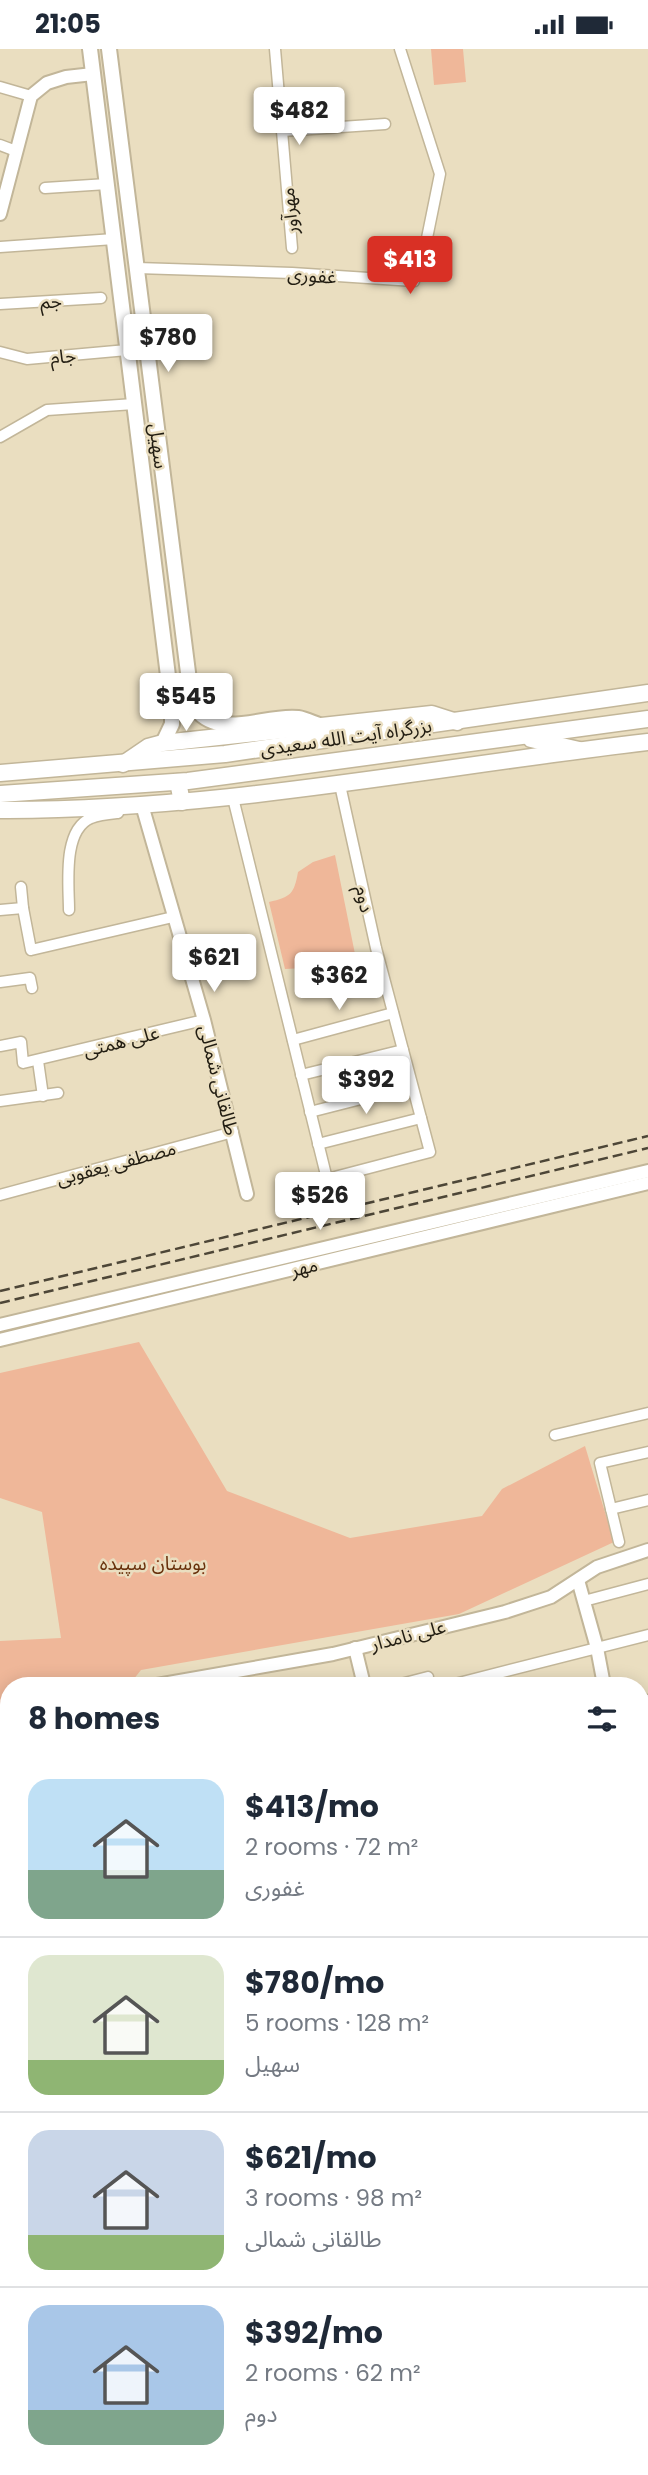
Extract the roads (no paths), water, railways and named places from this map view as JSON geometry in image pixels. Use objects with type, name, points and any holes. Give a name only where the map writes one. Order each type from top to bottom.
[{"type":"main road","name":"سهیل","points":[[90,49],[172,708],[172,724],[163,743]]},
{"type":"main road","name":"سهیل","points":[[108,49],[192,704]]},
{"type":"main road","name":"بزرگراه آیت الله سعیدی","points":[[0,773],[225,754],[646,693]]},
{"type":"main road","points":[[172,708],[175,714],[187,715],[192,711],[192,704]]},
{"type":"main road","points":[[192,704],[199,715],[221,724],[298,718],[323,726]]},
{"type":"main road","points":[[123,764],[148,747],[163,743],[432,714],[457,722]]},
{"type":"main road","name":"بزرگراه آیت الله سعیدی","points":[[0,794],[178,782],[648,719]]},
{"type":"main road","points":[[518,736],[579,750]]},
{"type":"main road","points":[[0,810],[142,805],[233,798],[648,742]]},
{"type":"main road","points":[[178,782],[182,802]]},
{"type":"street","name":"مهرآور","points":[[275,49],[292,248]]},
{"type":"street","name":"غفوری","points":[[137,268],[292,273],[414,281],[426,243],[440,174],[400,49]]},
{"type":"street","points":[[0,213],[31,96],[47,83],[66,77],[93,74]]},
{"type":"street","points":[[1,85],[31,96]]},
{"type":"street","points":[[282,131],[385,124]]},
{"type":"street","points":[[0,145],[16,151]]},
{"type":"street","points":[[45,188],[107,184]]},
{"type":"street","points":[[0,247],[114,239]]},
{"type":"street","name":"جم","points":[[0,304],[101,298]]},
{"type":"street","name":"جام","points":[[0,352],[27,359],[127,350]]},
{"type":"street","points":[[0,437],[47,411],[134,404]]},
{"type":"street","name":"دوم","points":[[318,1144],[327,1179],[430,1152],[376,948],[340,785]]},
{"type":"street","points":[[233,798],[318,1144],[421,1118]]},
{"type":"street","points":[[69,910],[69,860],[72,842],[78,829],[89,819],[142,805]]},
{"type":"street","name":"طالقانی شمالی","points":[[142,805],[204,1020],[247,1194]]},
{"type":"street","points":[[21,887],[31,950],[173,917]]},
{"type":"street","points":[[0,910],[23,908]]},
{"type":"street","points":[[0,982],[31,983]]},
{"type":"street","points":[[293,1040],[393,1013]]},
{"type":"street","name":"علی همتی","points":[[38,1061],[204,1020]]},
{"type":"street","points":[[0,1046],[21,1042],[23,1063],[38,1061],[43,1096]]},
{"type":"street","points":[[301,1075],[403,1050]]},
{"type":"street","points":[[310,1112],[412,1086]]},
{"type":"street","points":[[0,1101],[58,1093]]},
{"type":"street","name":"مصطفی یعقوبی","points":[[0,1195],[233,1132]]},
{"type":"street","name":"مهر","points":[[0,1340],[370,1244],[643,1178]]},
{"type":"street","name":"مهر","points":[[0,1325],[370,1244]]},
{"type":"street","points":[[555,1436],[648,1413]]},
{"type":"street","points":[[619,1542],[600,1463],[648,1452]]},
{"type":"street","points":[[611,1509],[648,1500]]},
{"type":"street","name":"علی نامدار","points":[[200,1677],[355,1648],[529,1605],[551,1597],[597,1567],[648,1550]]},
{"type":"street","points":[[578,1580],[602,1677]]},
{"type":"street","points":[[584,1601],[648,1584]]},
{"type":"street","points":[[483,1677],[648,1635]]},
{"type":"street","points":[[355,1648],[362,1677]]},
{"type":"railway","points":[[0,1291],[648,1136]]},
{"type":"railway","points":[[0,1303],[648,1148]]},
{"type":"park label","name":"بوستان سپیده","points":[[153,1563]]}]
